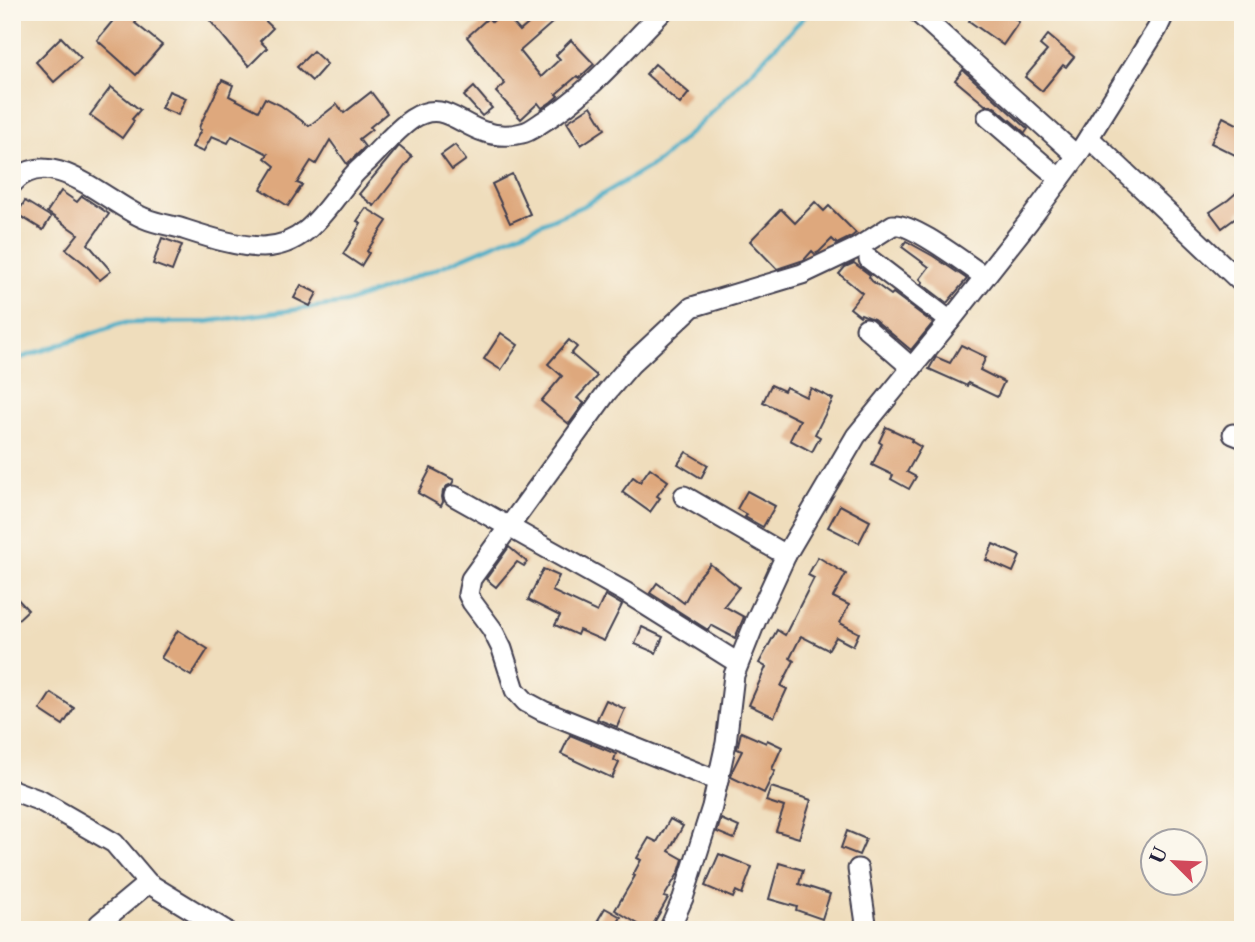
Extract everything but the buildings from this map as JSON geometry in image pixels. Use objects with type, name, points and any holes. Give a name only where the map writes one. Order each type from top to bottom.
[{"type":"street","points":[[12,184],[27,172],[48,168],[66,173],[143,218],[233,242],[261,247],[283,245],[304,234],[353,176],[414,118],[438,111],[485,132],[502,135],[525,133],[560,112],[662,12]]},
{"type":"street","points":[[917,12],[1077,156]]},
{"type":"street","points":[[669,930],[683,898],[712,807],[726,743],[734,675],[786,555],[856,436],[1029,221],[1077,156],[1165,12]]},
{"type":"street","points":[[988,117],[1060,179]]},
{"type":"street","points":[[1089,138],[1243,284]]},
{"type":"street","points":[[718,781],[526,702],[512,681],[502,649],[492,629],[468,594],[471,579],[607,392],[631,364],[692,307],[802,274],[857,247],[893,225],[900,224],[915,230],[984,276]]},
{"type":"street","points":[[869,259],[950,321]]},
{"type":"street","points":[[866,328],[912,368]]},
{"type":"street","points":[[454,496],[635,598],[738,663]]},
{"type":"street","points":[[684,496],[786,555]]},
{"type":"street","points":[[12,790],[41,801],[114,844],[148,883],[225,930]]},
{"type":"street","points":[[858,869],[867,930]]},
{"type":"street","points":[[94,930],[148,883]]},
{"type":"waterway","points":[[12,361],[122,323],[204,322],[346,303],[436,269],[585,205],[659,161],[702,122],[809,12]]}]
